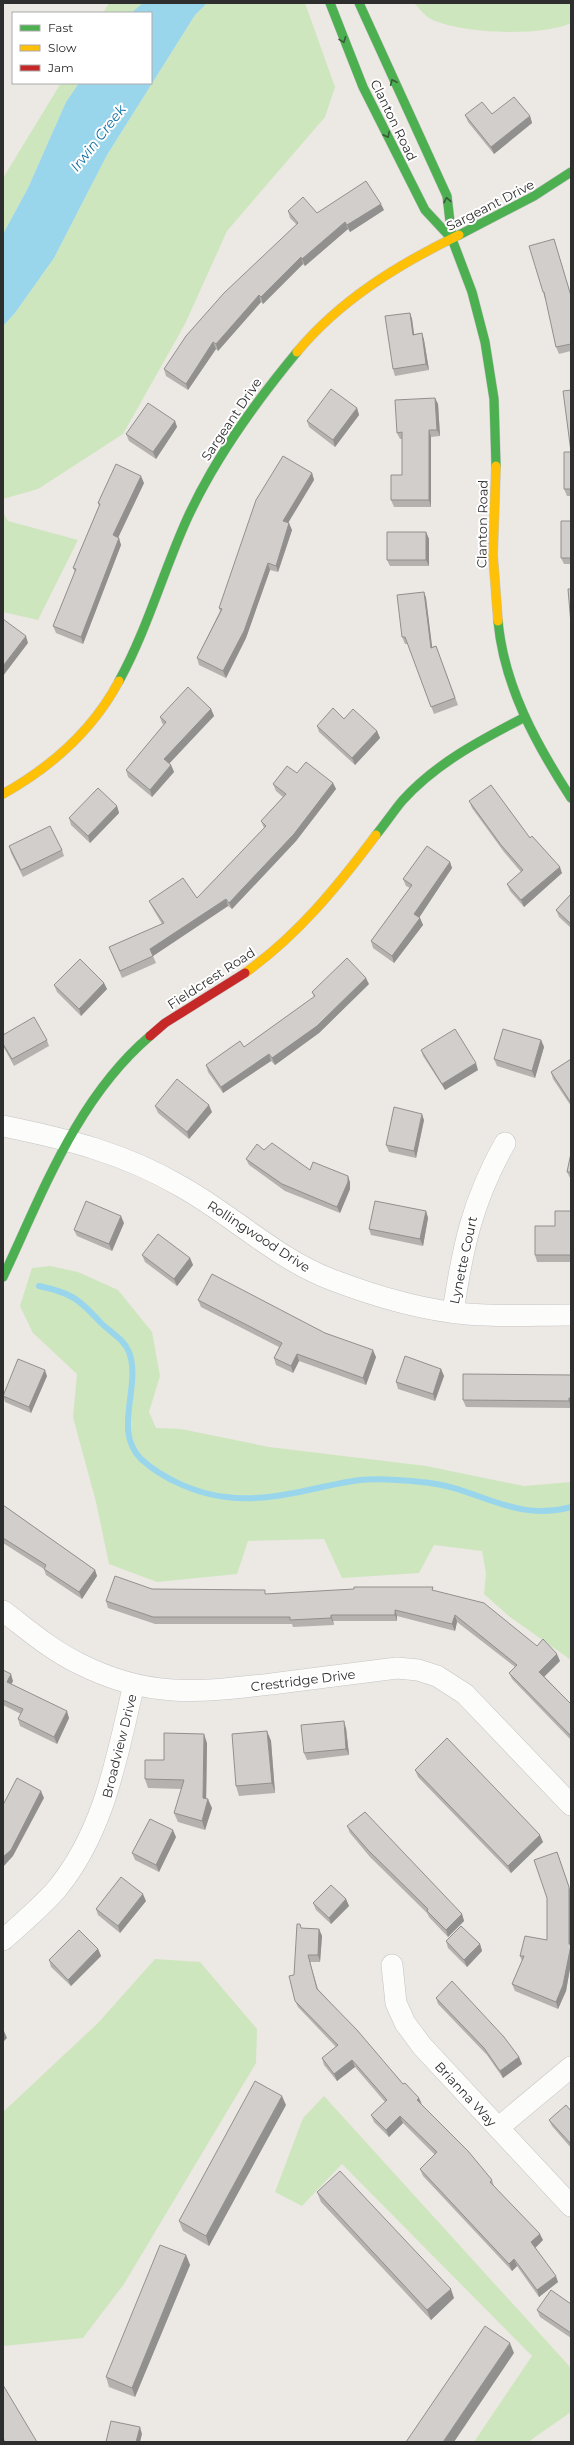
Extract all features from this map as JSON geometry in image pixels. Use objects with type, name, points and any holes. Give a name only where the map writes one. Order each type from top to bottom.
[{"type":"street","name":"Clanton Road","points":[[330,3],[363,87],[425,210],[452,239]]},
{"type":"street","name":"Clanton Road","points":[[359,3],[447,196],[452,239],[472,292],[485,342],[494,399],[497,446],[493,555],[500,642],[510,678],[539,748],[571,798]]},
{"type":"street","name":"Sargeant Drive","points":[[3,794],[42,769],[68,746],[101,709],[124,673],[196,499],[221,453],[264,392],[303,345],[334,314],[375,283],[417,256],[513,209],[553,186],[571,172]]},
{"type":"street","name":"Fieldcrest Road","points":[[3,1277],[69,1140],[96,1093],[132,1051],[165,1024],[231,984],[268,956],[306,922],[340,883],[402,801],[433,772],[468,747],[525,717]]},
{"type":"street","name":"Rollingwood Drive","points":[[3,1126],[69,1140],[112,1154],[158,1173],[210,1204],[271,1246],[330,1279],[384,1298],[453,1312],[502,1316],[571,1314]]},
{"type":"street","name":"Lynette Court","points":[[453,1312],[472,1214],[486,1177],[505,1143]]},
{"type":"street","name":"Crestridge Drive","points":[[3,1611],[62,1654],[78,1663],[134,1684],[188,1692],[208,1692],[397,1668],[418,1670],[437,1676],[465,1694],[571,1805]]},
{"type":"street","name":"Broadview Drive","points":[[3,1940],[55,1890],[87,1842],[110,1787],[134,1684]]},
{"type":"street","name":"Brianna Way","points":[[392,1965],[396,2003],[405,2023],[422,2046],[571,2206]]},
{"type":"street","points":[[498,2128],[571,2067]]},
{"type":"green space","points":[[109,3],[143,3],[132,12],[104,12]]},
{"type":"green space","points":[[207,3],[305,3],[335,87],[325,117],[227,231],[185,324],[123,434],[38,489],[3,499],[3,326],[15,313],[54,258],[107,155],[195,15]]},
{"type":"green space","points":[[414,3],[571,3],[571,23],[557,27],[521,32],[500,32],[459,28],[429,18]]},
{"type":"green space","points":[[60,84],[78,84],[66,102],[28,188],[3,234],[3,178]]},
{"type":"green space","points":[[3,512],[8,521],[78,540],[38,620],[3,612]]},
{"type":"green space","points":[[50,1266],[78,1272],[118,1290],[152,1332],[160,1376],[149,1412],[156,1428],[181,1429],[269,1447],[426,1466],[524,1486],[571,1482],[571,1660],[510,1617],[484,1594],[486,1573],[482,1551],[434,1545],[419,1573],[342,1578],[324,1539],[248,1541],[237,1574],[157,1582],[109,1564],[96,1502],[73,1417],[77,1374],[33,1333],[20,1306],[32,1268]]},
{"type":"green space","points":[[155,1959],[200,1962],[257,2029],[256,2063],[124,2284],[83,2338],[3,2346],[3,2112],[98,2023]]},
{"type":"green space","points":[[324,2096],[571,2368],[571,2412],[528,2442],[474,2442],[532,2356],[342,2164],[302,2206],[275,2192],[303,2118]]},
{"type":"water","points":[[143,3],[207,3],[195,15],[152,83],[152,12],[132,12]]},
{"type":"water","name":"Irwin Creek","points":[[78,84],[152,84],[107,155],[54,258],[15,313],[3,326],[3,234],[28,188],[66,102]]},
{"type":"building","points":[[514,97],[530,116],[491,147],[465,115],[482,102],[492,114]]},
{"type":"building","points":[[366,181],[381,204],[347,225],[345,222],[302,259],[301,257],[261,297],[259,295],[216,344],[213,342],[186,384],[164,369],[186,336],[224,293],[298,223],[288,211],[303,197],[317,213]]},
{"type":"building","points":[[554,239],[571,296],[571,344],[556,347],[544,292],[529,246]]},
{"type":"building","points":[[410,313],[413,335],[422,333],[426,364],[393,369],[385,316]]},
{"type":"building","points":[[331,389],[357,408],[333,440],[307,421]]},
{"type":"building","points":[[571,390],[571,452],[563,391]]},
{"type":"building","points":[[435,398],[437,430],[429,430],[429,500],[391,500],[391,475],[402,475],[402,432],[397,433],[395,400]]},
{"type":"building","points":[[148,403],[175,421],[153,452],[126,434]]},
{"type":"building","points":[[564,452],[571,452],[571,489],[564,489]]},
{"type":"building","points":[[283,456],[312,473],[283,521],[289,523],[276,566],[268,563],[244,631],[223,671],[197,658],[222,609],[219,608],[256,500]]},
{"type":"building","points":[[116,464],[141,476],[113,535],[119,538],[81,637],[53,626],[76,569],[73,568],[100,504],[98,503]]},
{"type":"building","points":[[561,521],[571,521],[571,558],[561,558]]},
{"type":"building","points":[[387,532],[426,532],[426,560],[387,560]]},
{"type":"building","points":[[568,589],[571,589],[571,624]]},
{"type":"building","points":[[424,592],[431,648],[436,646],[455,698],[431,707],[405,637],[402,637],[397,595]]},
{"type":"building","points":[[3,619],[26,636],[3,666]]},
{"type":"building","points":[[188,687],[211,709],[164,759],[171,765],[150,790],[126,770],[166,722],[160,717]]},
{"type":"building","points":[[333,708],[344,719],[353,709],[377,731],[352,758],[317,726]]},
{"type":"building","points":[[306,762],[333,783],[294,834],[229,903],[226,899],[150,949],[153,956],[120,971],[109,947],[164,923],[149,901],[183,878],[197,898],[266,826],[261,821],[286,794],[273,784],[287,766],[297,773]]},
{"type":"building","points":[[491,785],[530,838],[532,836],[560,867],[521,900],[507,884],[523,870],[501,845],[469,801]]},
{"type":"building","points":[[98,788],[117,806],[88,836],[69,818]]},
{"type":"building","points":[[50,826],[62,850],[21,870],[9,846]]},
{"type":"building","points":[[427,846],[450,862],[414,914],[420,918],[392,956],[371,941],[412,885],[403,879]]},
{"type":"building","points":[[571,894],[571,924],[556,910]]},
{"type":"building","points":[[347,958],[366,978],[317,1026],[272,1058],[269,1054],[221,1087],[206,1065],[240,1041],[244,1047],[315,996],[312,992]]},
{"type":"building","points":[[80,959],[104,983],[79,1009],[54,985]]},
{"type":"building","points":[[34,1017],[47,1040],[12,1059],[3,1044],[3,1035]]},
{"type":"building","points":[[455,1029],[476,1063],[442,1084],[421,1050]]},
{"type":"building","points":[[503,1029],[541,1040],[532,1071],[494,1059]]},
{"type":"building","points":[[571,1059],[571,1103],[551,1072]]},
{"type":"building","points":[[177,1079],[209,1105],[187,1132],[155,1106]]},
{"type":"building","points":[[394,1107],[422,1114],[414,1151],[386,1145]]},
{"type":"building","points":[[272,1143],[310,1170],[313,1162],[348,1176],[348,1182],[337,1207],[282,1184],[246,1159],[257,1144],[264,1150]]},
{"type":"building","points":[[571,1153],[571,1172],[567,1172]]},
{"type":"building","points":[[86,1201],[121,1216],[109,1244],[74,1230]]},
{"type":"building","points":[[375,1201],[426,1211],[420,1239],[369,1229]]},
{"type":"building","points":[[555,1211],[571,1211],[571,1255],[535,1255],[535,1226],[555,1226]]},
{"type":"building","points":[[158,1234],[190,1258],[174,1279],[142,1255]]},
{"type":"building","points":[[212,1274],[325,1333],[373,1350],[363,1378],[297,1354],[291,1366],[274,1358],[282,1343],[198,1300]]},
{"type":"building","points":[[405,1356],[441,1369],[433,1394],[396,1382]]},
{"type":"building","points":[[18,1359],[45,1370],[29,1407],[3,1396]]},
{"type":"building","points":[[463,1374],[571,1375],[571,1398],[569,1398],[569,1401],[463,1400]]},
{"type":"building","points":[[3,1505],[95,1570],[79,1592],[44,1569],[46,1565],[3,1538]]},
{"type":"building","points":[[115,1576],[152,1589],[265,1590],[265,1594],[354,1589],[354,1587],[433,1587],[432,1590],[484,1603],[537,1646],[543,1639],[557,1654],[539,1672],[571,1704],[571,1736],[509,1673],[517,1665],[455,1615],[452,1624],[395,1610],[395,1615],[331,1615],[331,1618],[290,1620],[290,1617],[153,1617],[106,1601]]},
{"type":"building","points":[[3,1670],[11,1674],[7,1682],[67,1711],[54,1737],[18,1719],[23,1709],[3,1700]]},
{"type":"building","points":[[344,1721],[346,1749],[304,1753],[301,1725]]},
{"type":"building","points":[[267,1731],[272,1783],[236,1786],[232,1734]]},
{"type":"building","points":[[164,1733],[204,1734],[203,1798],[208,1799],[202,1821],[174,1813],[184,1780],[145,1779],[145,1760],[164,1760]]},
{"type":"building","points":[[447,1738],[540,1835],[508,1866],[415,1770]]},
{"type":"building","points":[[17,1778],[41,1791],[11,1850],[3,1857],[3,1805]]},
{"type":"building","points":[[365,1812],[462,1914],[446,1930],[427,1911],[428,1909],[368,1850],[347,1826]]},
{"type":"building","points":[[150,1819],[173,1830],[156,1865],[132,1853]]},
{"type":"building","points":[[557,1852],[569,1887],[569,1944],[571,1945],[563,1985],[556,2002],[512,1984],[524,1956],[520,1956],[525,1936],[547,1940],[547,1898],[534,1860]]},
{"type":"building","points":[[121,1877],[143,1894],[118,1926],[96,1909]]},
{"type":"building","points":[[331,1885],[346,1899],[329,1918],[313,1903]]},
{"type":"building","points":[[297,1924],[300,1924],[301,1928],[319,1929],[318,1955],[308,1955],[317,1989],[357,2030],[403,2084],[405,2083],[419,2098],[417,2100],[468,2151],[492,2180],[490,2182],[540,2234],[531,2242],[556,2276],[537,2290],[514,2259],[509,2264],[420,2169],[437,2152],[400,2116],[386,2130],[371,2115],[387,2100],[352,2060],[334,2074],[322,2058],[338,2045],[295,2001],[289,1976],[294,1975]]},
{"type":"building","points":[[461,1926],[480,1944],[464,1960],[446,1941]]},
{"type":"building","points":[[79,1930],[98,1949],[68,1980],[49,1960]]},
{"type":"building","points":[[452,1981],[504,2037],[519,2057],[500,2071],[484,2048],[436,1998]]},
{"type":"building","points":[[255,2081],[282,2096],[206,2236],[179,2221]]},
{"type":"building","points":[[566,2105],[571,2111],[571,2144],[549,2120]]},
{"type":"building","points":[[340,2171],[451,2289],[427,2310],[317,2192]]},
{"type":"building","points":[[160,2245],[186,2255],[132,2388],[106,2377]]},
{"type":"building","points":[[551,2290],[571,2304],[571,2333],[537,2310]]},
{"type":"building","points":[[485,2326],[510,2343],[443,2442],[406,2442]]},
{"type":"building","points":[[3,2385],[37,2442],[5,2442],[3,2438]]},
{"type":"building","points":[[111,2421],[140,2427],[136,2442],[106,2442]]},
{"type":"waterway","points":[[39,1286],[60,1291],[74,1298],[87,1308],[101,1323],[124,1343],[129,1352],[132,1365],[128,1421],[129,1435],[133,1447],[141,1459],[159,1473],[192,1489],[226,1497],[260,1498],[360,1480],[375,1479],[441,1485],[512,1507],[531,1510],[550,1511],[571,1507]]},
{"type":"traffic: fast","points":[[330,3],[363,87],[425,210],[452,239]]},
{"type":"traffic: fast","points":[[359,3],[447,196],[452,239],[472,292],[485,342],[494,399],[496,466]]},
{"type":"traffic: fast","points":[[459,235],[534,196],[571,172]]},
{"type":"traffic: fast","points":[[119,681],[138,642],[178,539],[198,496],[236,432],[297,352]]},
{"type":"traffic: fast","points":[[498,621],[501,645],[507,668],[524,714],[546,757],[571,798]]},
{"type":"traffic: fast","points":[[376,835],[402,801],[429,775],[460,753],[525,717]]},
{"type":"traffic: fast","points":[[3,1277],[48,1180],[82,1117],[102,1088],[124,1061],[150,1036]]},
{"type":"traffic: slow","points":[[297,352],[314,333],[351,300],[414,258],[459,235]]},
{"type":"traffic: slow","points":[[496,466],[493,555],[498,621]]},
{"type":"traffic: slow","points":[[3,794],[38,772],[69,746],[97,716],[119,681]]},
{"type":"traffic: slow","points":[[245,973],[282,943],[316,909],[347,873],[376,835]]},
{"type":"traffic: jam","points":[[150,1036],[165,1023],[245,973]]}]
